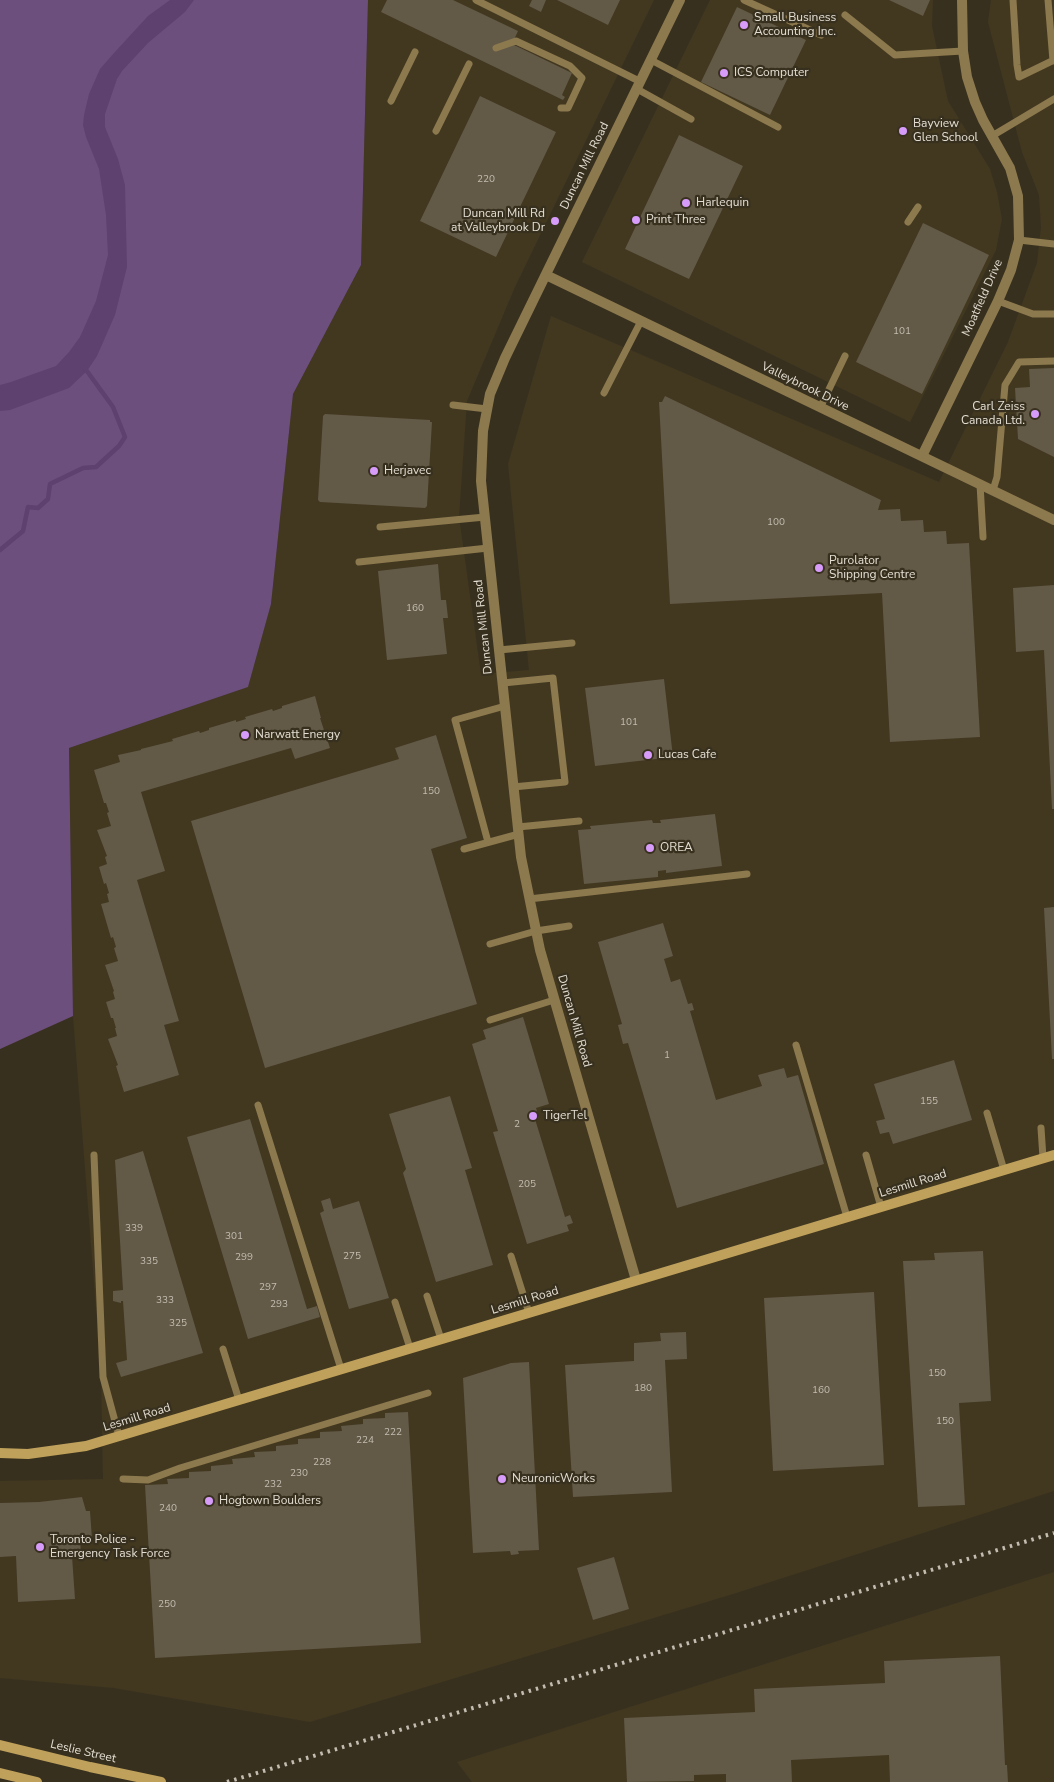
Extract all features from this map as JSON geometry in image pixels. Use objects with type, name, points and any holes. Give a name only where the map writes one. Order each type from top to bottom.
[{"type":"street","name":"Duncan Mill Road","points":[[636,1280],[554,1000],[529,899],[521,857],[481,481],[483,431],[490,394],[505,358],[680,0]]},
{"type":"street","name":"Moatfield Drive","points":[[922,456],[998,301],[1011,270],[1019,240],[1018,196],[1010,168],[983,120],[967,77],[963,51],[962,0]]},
{"type":"street","name":"Valleybrook Drive","points":[[546,275],[1054,520]]},
{"type":"street","name":"Lesmill Road","points":[[0,1453],[28,1454],[86,1446],[1054,1155]]},
{"type":"street","name":"Leslie Street","points":[[0,1745],[161,1782]]},
{"type":"street","points":[[0,1774],[37,1782]]},
{"type":"lane","points":[[476,0],[639,85],[691,119]]},
{"type":"lane","points":[[744,0],[821,35]]},
{"type":"lane","points":[[1013,0],[1016,65],[1019,77],[1053,60],[1048,0]]},
{"type":"lane","points":[[845,15],[895,55],[963,51]]},
{"type":"lane","points":[[496,48],[516,41],[570,66],[582,78],[568,108],[560,108]]},
{"type":"lane","points":[[391,101],[415,52]]},
{"type":"lane","points":[[651,60],[778,127]]},
{"type":"lane","points":[[436,131],[469,64]]},
{"type":"lane","points":[[992,136],[1054,99]]},
{"type":"lane","points":[[908,222],[918,207]]},
{"type":"lane","points":[[1019,240],[1054,244]]},
{"type":"lane","points":[[998,301],[1033,314],[1054,314]]},
{"type":"lane","points":[[604,393],[641,321]]},
{"type":"lane","points":[[820,408],[845,356]]},
{"type":"lane","points":[[993,490],[997,477],[1005,385],[1019,362],[1054,361]]},
{"type":"lane","points":[[453,405],[487,409]]},
{"type":"lane","points":[[980,484],[982,536]]},
{"type":"lane","points":[[380,527],[485,518]]},
{"type":"lane","points":[[359,562],[488,548]]},
{"type":"lane","points":[[499,650],[572,644]]},
{"type":"lane","points":[[502,683],[554,678],[565,782],[514,787]]},
{"type":"lane","points":[[488,842],[455,720],[505,706]]},
{"type":"lane","points":[[464,849],[518,830],[579,821]]},
{"type":"lane","points":[[529,899],[747,874]]},
{"type":"lane","points":[[490,944],[536,931],[569,926]]},
{"type":"lane","points":[[490,1020],[554,1000]]},
{"type":"lane","points":[[796,1045],[847,1217]]},
{"type":"lane","points":[[258,1105],[341,1369]]},
{"type":"lane","points":[[988,1113],[1004,1170]]},
{"type":"lane","points":[[1041,1128],[1043,1158]]},
{"type":"lane","points":[[94,1155],[103,1377],[120,1436]]},
{"type":"lane","points":[[866,1155],[881,1207]]},
{"type":"lane","points":[[511,1256],[529,1312]]},
{"type":"lane","points":[[427,1296],[441,1339]]},
{"type":"lane","points":[[395,1302],[410,1348]]},
{"type":"lane","points":[[223,1350],[239,1400]]},
{"type":"lane","points":[[123,1479],[148,1480],[180,1468],[428,1393]]},
{"type":"shaded area","points":[[0,0],[368,0],[361,265],[293,394],[271,604],[248,687],[69,748],[73,1016],[0,1049]]},
{"type":"shaded area","points":[[170,0],[194,0],[185,12],[148,43],[122,71],[117,79],[105,114],[105,127],[118,159],[125,185],[127,267],[115,315],[97,356],[87,371],[69,388],[10,410],[0,411],[0,385],[56,366],[80,337],[96,301],[108,255],[106,215],[99,169],[83,125],[89,94],[100,69],[148,16]]},
{"type":"shaded area","points":[[368,0],[654,0],[515,287],[467,401],[459,517],[481,674],[529,670],[508,464],[551,316],[939,482],[1008,342],[1037,263],[1041,227],[1039,195],[1022,152],[988,22],[991,0],[1054,0],[1054,1491],[733,1594],[310,1722],[114,1688],[0,1678],[0,1481],[103,1479],[101,1371],[73,1016],[69,748],[248,687],[271,604],[293,394],[361,265]]},
{"type":"shaded area","points":[[710,0],[933,0],[932,26],[948,101],[990,169],[1002,219],[996,250],[910,422],[582,262]]},
{"type":"shaded area","points":[[1054,1572],[1054,1782],[472,1782],[457,1762]]},
{"type":"building","points":[[387,0],[453,0],[518,31],[512,44],[572,73],[562,95],[565,97],[563,100],[381,12]]},
{"type":"building","points":[[532,0],[546,0],[541,12],[529,6]]},
{"type":"building","points":[[557,0],[620,0],[608,25]]},
{"type":"building","points":[[889,0],[930,0],[923,16]]},
{"type":"building","points":[[737,7],[806,40],[770,115],[701,82]]},
{"type":"building","points":[[480,96],[556,132],[496,257],[420,221]]},
{"type":"building","name":"Harlequin","points":[[679,135],[743,166],[689,279],[625,249]]},
{"type":"building","points":[[923,223],[989,255],[922,394],[856,362]]},
{"type":"building","name":"Carl Zeiss Canada Ltd.","points":[[1054,368],[1054,457],[1018,439],[1015,388],[1030,387],[1029,369]]},
{"type":"building","name":"Purolator Shipping Centre","points":[[665,396],[881,500],[878,510],[900,509],[901,521],[923,520],[924,532],[946,531],[947,544],[969,543],[980,737],[890,742],[882,593],[670,604],[659,402],[662,402]]},
{"type":"building","points":[[325,414],[430,420],[432,422],[427,506],[425,508],[320,502],[318,500],[323,416]]},
{"type":"building","points":[[438,564],[441,600],[446,600],[448,618],[443,618],[447,654],[387,660],[378,571]]},
{"type":"building","points":[[1054,585],[1054,809],[1052,809],[1044,650],[1016,652],[1013,588]]},
{"type":"building","points":[[664,679],[673,757],[595,766],[585,688]]},
{"type":"building","points":[[315,696],[330,748],[295,759],[291,748],[141,792],[165,871],[137,880],[179,1021],[164,1025],[179,1075],[124,1092],[116,1066],[118,1065],[108,1039],[117,1036],[113,1018],[111,1018],[106,1002],[115,999],[105,965],[118,961],[114,948],[116,947],[113,937],[111,938],[101,904],[109,902],[107,894],[109,893],[99,867],[107,864],[105,857],[107,856],[97,830],[111,826],[107,813],[109,812],[106,803],[104,803],[94,770],[120,762],[118,755],[173,741],[172,739],[199,731],[200,733],[209,730],[209,728],[246,719],[245,717],[272,709],[273,711],[282,708],[282,706]]},
{"type":"building","points":[[436,735],[467,838],[431,849],[477,1004],[265,1068],[191,821],[399,759],[395,748]]},
{"type":"building","name":"OREA","points":[[715,814],[722,866],[666,873],[666,870],[658,871],[658,877],[584,884],[578,830],[591,829],[590,826],[652,820],[653,823],[661,823],[660,820]]},
{"type":"building","points":[[1054,907],[1054,1059],[1052,1059],[1044,908]]},
{"type":"building","points":[[663,923],[673,956],[664,959],[671,982],[680,979],[688,1004],[692,1003],[694,1010],[690,1011],[716,1100],[762,1086],[758,1075],[784,1068],[787,1078],[798,1075],[824,1164],[677,1208],[628,1043],[623,1044],[618,1025],[622,1024],[598,942]]},
{"type":"building","points":[[523,1017],[549,1104],[536,1108],[539,1118],[535,1119],[565,1217],[570,1215],[573,1223],[567,1225],[569,1231],[527,1244],[493,1132],[498,1131],[472,1044],[486,1039],[483,1030]]},
{"type":"building","points":[[954,1060],[972,1120],[893,1144],[889,1132],[880,1134],[876,1121],[885,1119],[874,1084]]},
{"type":"building","points":[[450,1096],[472,1168],[465,1170],[493,1265],[436,1282],[403,1173],[406,1169],[389,1114]]},
{"type":"building","points":[[250,1119],[307,1309],[317,1306],[320,1317],[248,1339],[187,1137]]},
{"type":"building","points":[[143,1151],[203,1353],[121,1377],[116,1363],[127,1360],[123,1301],[121,1303],[113,1301],[113,1291],[123,1290],[115,1160]]},
{"type":"building","points":[[330,1198],[333,1209],[359,1201],[389,1298],[349,1309],[320,1213],[324,1211],[321,1201]]},
{"type":"building","points":[[983,1251],[991,1401],[959,1403],[965,1505],[918,1507],[903,1261],[935,1260],[934,1253]]},
{"type":"building","points":[[874,1292],[884,1465],[773,1471],[764,1298]]},
{"type":"building","points":[[686,1332],[687,1359],[665,1360],[672,1492],[573,1497],[565,1365],[634,1361],[634,1343],[661,1341],[660,1333]]},
{"type":"building","name":"NeuronicWorks","points":[[529,1362],[539,1550],[518,1551],[519,1554],[511,1555],[510,1551],[473,1553],[463,1378],[511,1363]]},
{"type":"building","points":[[408,1412],[421,1643],[155,1658],[145,1485],[168,1484],[167,1479],[189,1478],[189,1472],[211,1471],[211,1466],[233,1464],[232,1459],[255,1457],[254,1452],[276,1451],[276,1446],[298,1444],[298,1439],[320,1438],[320,1432],[342,1431],[341,1426],[363,1424],[363,1419],[385,1418],[385,1413]]},
{"type":"building","name":"Toronto Police - Emergency Task Force","points":[[82,1497],[86,1511],[90,1511],[92,1539],[80,1539],[81,1555],[72,1556],[75,1599],[18,1602],[16,1556],[0,1557],[0,1503],[39,1502]]},
{"type":"building","points":[[614,1557],[629,1609],[593,1620],[577,1568]]},
{"type":"building","points":[[1000,1656],[1005,1765],[1007,1765],[1008,1782],[890,1782],[889,1755],[791,1760],[792,1782],[726,1782],[726,1774],[694,1775],[694,1781],[627,1782],[624,1718],[755,1712],[754,1689],[885,1683],[884,1661]]},
{"type":"waterway","points":[[0,550],[23,531],[28,507],[38,508],[48,499],[50,484],[83,468],[96,467],[119,446],[125,437],[113,407],[84,367]]},
{"type":"railway","points":[[227,1782],[1054,1533]]},
{"type":"place","name":"Small Business Accounting Inc.","points":[[744,25]]},
{"type":"place","name":"ICS Computer","points":[[724,73]]},
{"type":"place","name":"Bayview Glen School","points":[[903,131]]},
{"type":"place","name":"Harlequin","points":[[686,203]]},
{"type":"place","name":"Print Three","points":[[636,220]]},
{"type":"place","name":"Duncan Mill Rd at Valleybrook Dr","points":[[555,221]]},
{"type":"place","name":"Carl Zeiss Canada Ltd.","points":[[1035,414]]},
{"type":"place","name":"Herjavec","points":[[374,471]]},
{"type":"place","name":"Purolator Shipping Centre","points":[[819,568]]},
{"type":"place","name":"Narwatt Energy","points":[[245,735]]},
{"type":"place","name":"Lucas Cafe","points":[[648,755]]},
{"type":"place","name":"OREA","points":[[650,848]]},
{"type":"place","name":"TigerTel","points":[[533,1116]]},
{"type":"place","name":"NeuronicWorks","points":[[502,1479]]},
{"type":"place","name":"Hogtown Boulders","points":[[209,1501]]},
{"type":"place","name":"Toronto Police - Emergency Task Force","points":[[40,1547]]}]
